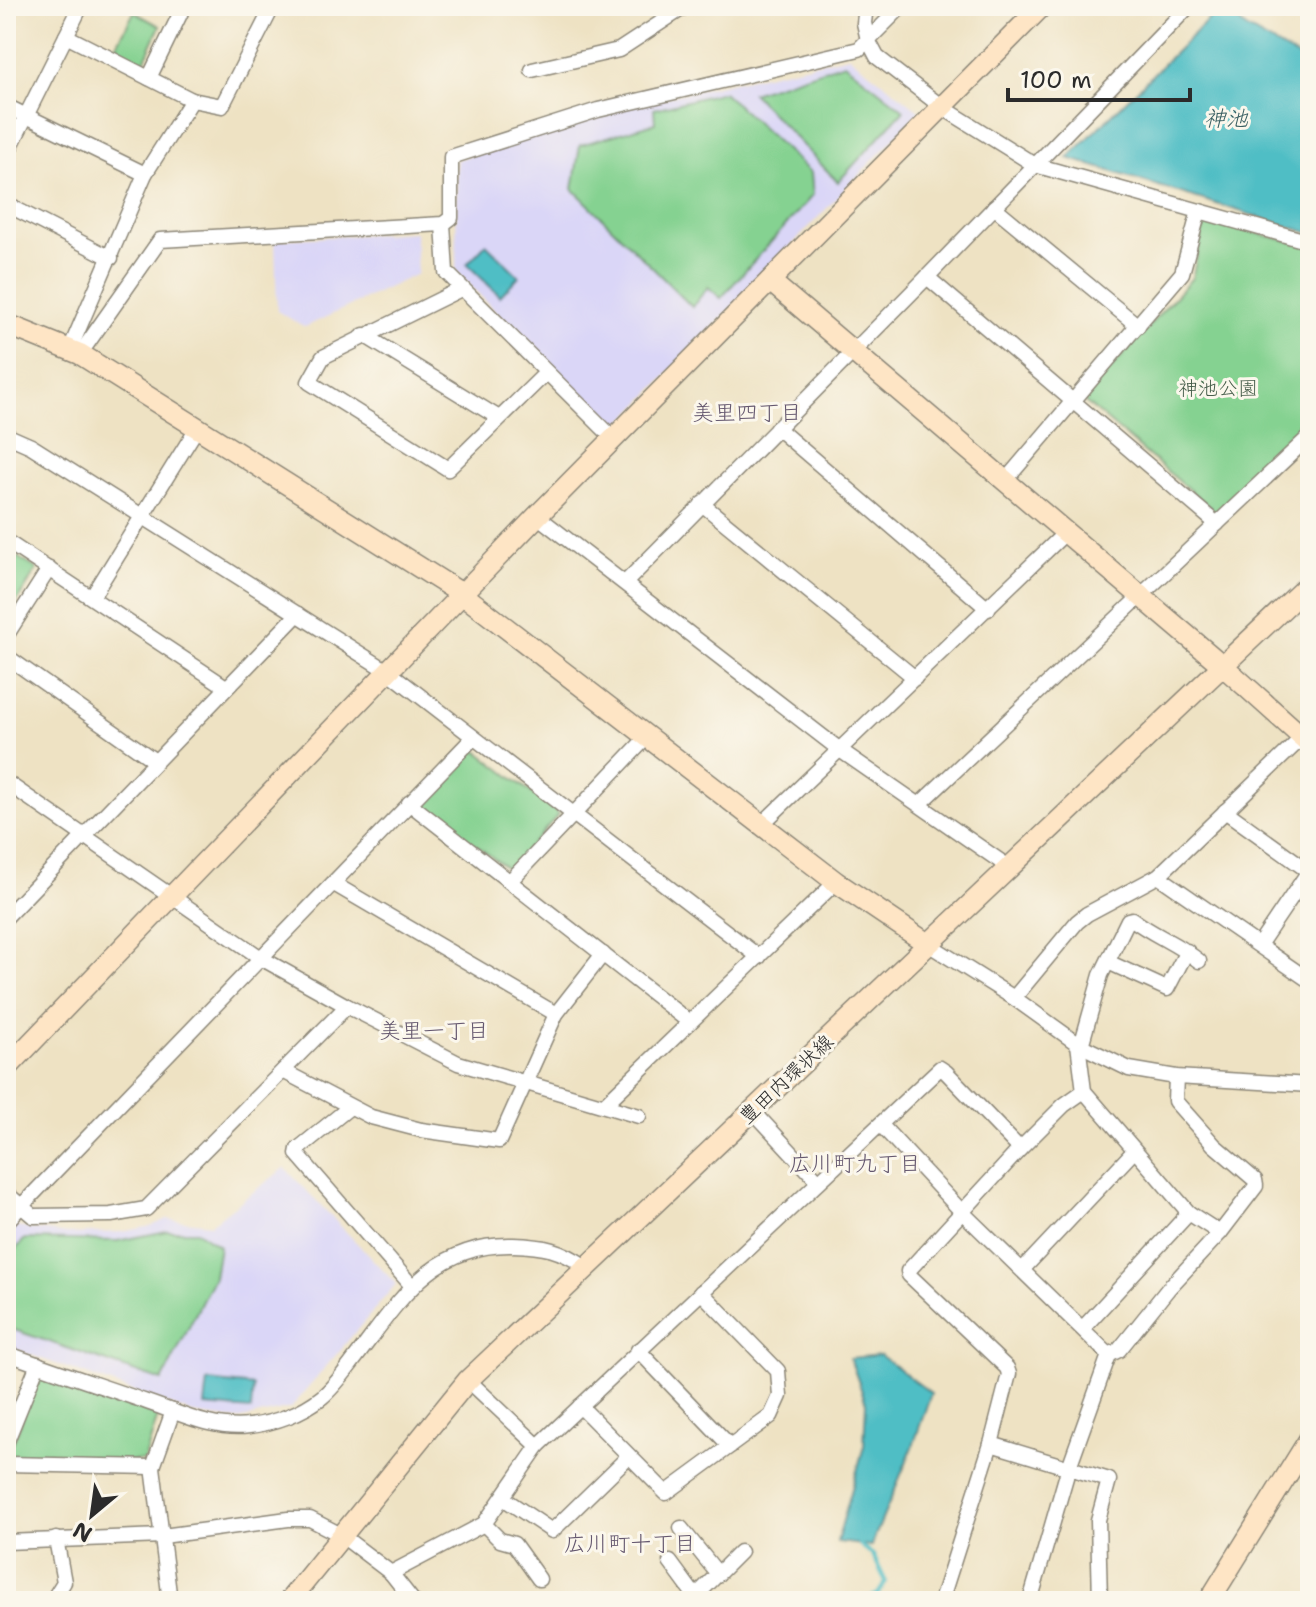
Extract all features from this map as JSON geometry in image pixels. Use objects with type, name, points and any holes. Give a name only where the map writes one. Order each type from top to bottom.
[{"type":"street","points":[[6,156],[81,6]]},
{"type":"street","points":[[149,78],[184,6]]},
{"type":"street","points":[[66,36],[192,100],[222,106],[273,6]]},
{"type":"street","points":[[532,70],[619,50],[686,6]]},
{"type":"street","points":[[866,6],[864,23],[877,57],[942,107],[1035,165],[1310,242]]},
{"type":"street","points":[[75,351],[160,240],[443,224],[451,218],[451,157],[598,110],[859,49],[902,6]]},
{"type":"street","points":[[6,1069],[537,516],[1042,6]]},
{"type":"street","points":[[625,583],[927,277],[1185,7]]},
{"type":"street","points":[[75,351],[145,174],[192,100]]},
{"type":"street","points":[[6,106],[145,174]]},
{"type":"street","points":[[6,204],[111,258]]},
{"type":"street","points":[[994,207],[1138,326]]},
{"type":"street","points":[[1005,481],[1182,273],[1199,211]]},
{"type":"street","points":[[443,224],[446,272],[614,439]]},
{"type":"street","points":[[927,277],[1217,524]]},
{"type":"street","points":[[770,281],[1307,737],[1158,876],[1087,914],[1014,998]]},
{"type":"street","points":[[461,289],[323,357],[309,382],[448,469],[546,373]]},
{"type":"street","points":[[6,324],[75,351],[462,594],[836,882],[1014,998],[1080,1045],[1129,1069],[1176,1077],[1310,1085]]},
{"type":"street","points":[[364,335],[499,418]]},
{"type":"street","points":[[92,597],[197,428]]},
{"type":"street","points":[[777,428],[988,609]]},
{"type":"street","points":[[6,435],[26,443],[389,672],[759,957]]},
{"type":"street","points":[[920,804],[1310,436]]},
{"type":"street","points":[[702,504],[915,678]]},
{"type":"street","points":[[537,516],[840,750],[1010,868]]},
{"type":"street","points":[[762,824],[1065,533]]},
{"type":"street","points":[[6,541],[226,687]]},
{"type":"street","points":[[6,636],[49,569]]},
{"type":"street","name":"豊田内環状線","points":[[289,1601],[468,1380],[1310,583]]},
{"type":"street","points":[[8,911],[85,837],[298,614]]},
{"type":"street","points":[[6,656],[155,761]]},
{"type":"street","points":[[510,881],[647,737]]},
{"type":"street","points":[[6,1222],[473,738]]},
{"type":"street","points":[[6,782],[261,958],[347,1006],[458,1063],[639,1116]]},
{"type":"street","points":[[409,803],[688,1021]]},
{"type":"street","points":[[1225,811],[1310,872],[1259,945]]},
{"type":"street","points":[[1158,876],[1310,981]]},
{"type":"street","points":[[604,1105],[836,882]]},
{"type":"street","points":[[334,884],[556,1014]]},
{"type":"street","points":[[1108,962],[1167,989],[1193,956],[1132,919],[1128,920],[1101,975],[1080,1045],[1084,1091],[1189,1213],[1220,1233]]},
{"type":"street","points":[[283,1071],[371,1117],[421,1130],[495,1142],[503,1137],[556,1014],[603,954]]},
{"type":"street","points":[[6,1193],[33,1216],[111,1215],[146,1209],[347,1006]]},
{"type":"street","points":[[391,1573],[484,1524],[538,1446],[940,1068],[1020,1149]]},
{"type":"street","points":[[1030,1601],[1069,1467],[1109,1355],[1119,1350],[1168,1289],[1220,1233],[1256,1186],[1255,1180],[1214,1145],[1175,1101],[1176,1077]]},
{"type":"street","points":[[941,1601],[1009,1380],[1007,1368],[909,1275],[910,1267],[1020,1149],[1064,1105],[1084,1091]]},
{"type":"street","points":[[350,1107],[298,1149],[297,1154],[412,1286]]},
{"type":"street","points":[[752,1110],[818,1181]]},
{"type":"street","points":[[881,1125],[962,1212],[1109,1355]]},
{"type":"street","points":[[1023,1269],[1134,1151]]},
{"type":"street","points":[[1083,1328],[1189,1213]]},
{"type":"street","points":[[6,1353],[207,1422],[246,1427],[299,1412],[329,1390],[412,1286],[437,1264],[461,1252],[492,1246],[529,1245],[564,1252],[586,1267]]},
{"type":"street","points":[[580,1406],[662,1493],[771,1416],[780,1396],[778,1371],[701,1292]]},
{"type":"street","points":[[638,1350],[730,1446]]},
{"type":"street","points":[[6,1443],[38,1364]]},
{"type":"street","points":[[468,1380],[538,1446]]},
{"type":"street","points":[[170,1601],[153,1467],[173,1411]]},
{"type":"street","points":[[991,1444],[1109,1480],[1098,1520],[1100,1601]]},
{"type":"street","points":[[1209,1601],[1306,1453]]},
{"type":"street","points":[[503,1498],[552,1531],[628,1457]]},
{"type":"street","points":[[6,1464],[153,1467]]},
{"type":"street","points":[[6,1542],[163,1536],[310,1519],[341,1535],[391,1573],[413,1601]]},
{"type":"street","points":[[484,1524],[500,1540],[514,1544],[539,1579]]},
{"type":"street","points":[[681,1528],[718,1574]]},
{"type":"street","points":[[52,1601],[64,1582],[56,1539]]},
{"type":"street","points":[[670,1562],[693,1599],[740,1552]]},
{"type":"shaded area","points":[[849,56],[920,111],[621,423],[609,426],[456,271],[457,160],[598,113]]},
{"type":"shaded area","points":[[415,232],[417,274],[305,327],[277,311],[275,240]]},
{"type":"shaded area","points":[[285,1168],[396,1284],[291,1408],[237,1420],[198,1415],[6,1346],[6,1239],[15,1227],[67,1234],[122,1232],[152,1226],[167,1219],[211,1224]]},
{"type":"green space","points":[[134,12],[160,26],[143,64],[113,52]]},
{"type":"green space","points":[[844,63],[904,110],[838,182],[752,93]]},
{"type":"green space","points":[[723,92],[811,173],[813,195],[721,298],[708,287],[692,307],[573,189],[580,145],[655,123],[654,109]]},
{"type":"green space","name":"神池公園","points":[[1205,221],[1310,246],[1310,427],[1218,514],[1084,398],[1192,278]]},
{"type":"green space","points":[[6,550],[37,569],[6,619]]},
{"type":"green space","points":[[472,747],[559,814],[509,870],[420,803]]},
{"type":"green space","points":[[167,1231],[197,1231],[219,1246],[214,1277],[162,1381],[6,1327],[6,1260],[25,1239],[117,1241]]},
{"type":"green space","points":[[45,1376],[158,1416],[144,1461],[13,1460],[9,1452],[39,1378]]},
{"type":"water","name":"神池","points":[[1222,6],[1246,28],[1310,64],[1310,233],[1068,158]]},
{"type":"water","points":[[486,244],[519,276],[500,296],[467,264]]},
{"type":"water","points":[[880,1355],[931,1393],[913,1446],[871,1546],[837,1542],[864,1446],[866,1403],[850,1358]]},
{"type":"water","points":[[208,1381],[253,1386],[251,1410],[205,1406]]},
{"type":"waterway","points":[[860,1545],[873,1555],[886,1582],[878,1594],[864,1601]]},
{"type":"district","name":"美里四丁目","points":[[747,412]]},
{"type":"district","name":"美里一丁目","points":[[434,1030]]},
{"type":"district","name":"広川町九丁目","points":[[855,1163]]},
{"type":"district","name":"広川町十丁目","points":[[630,1543]]}]
